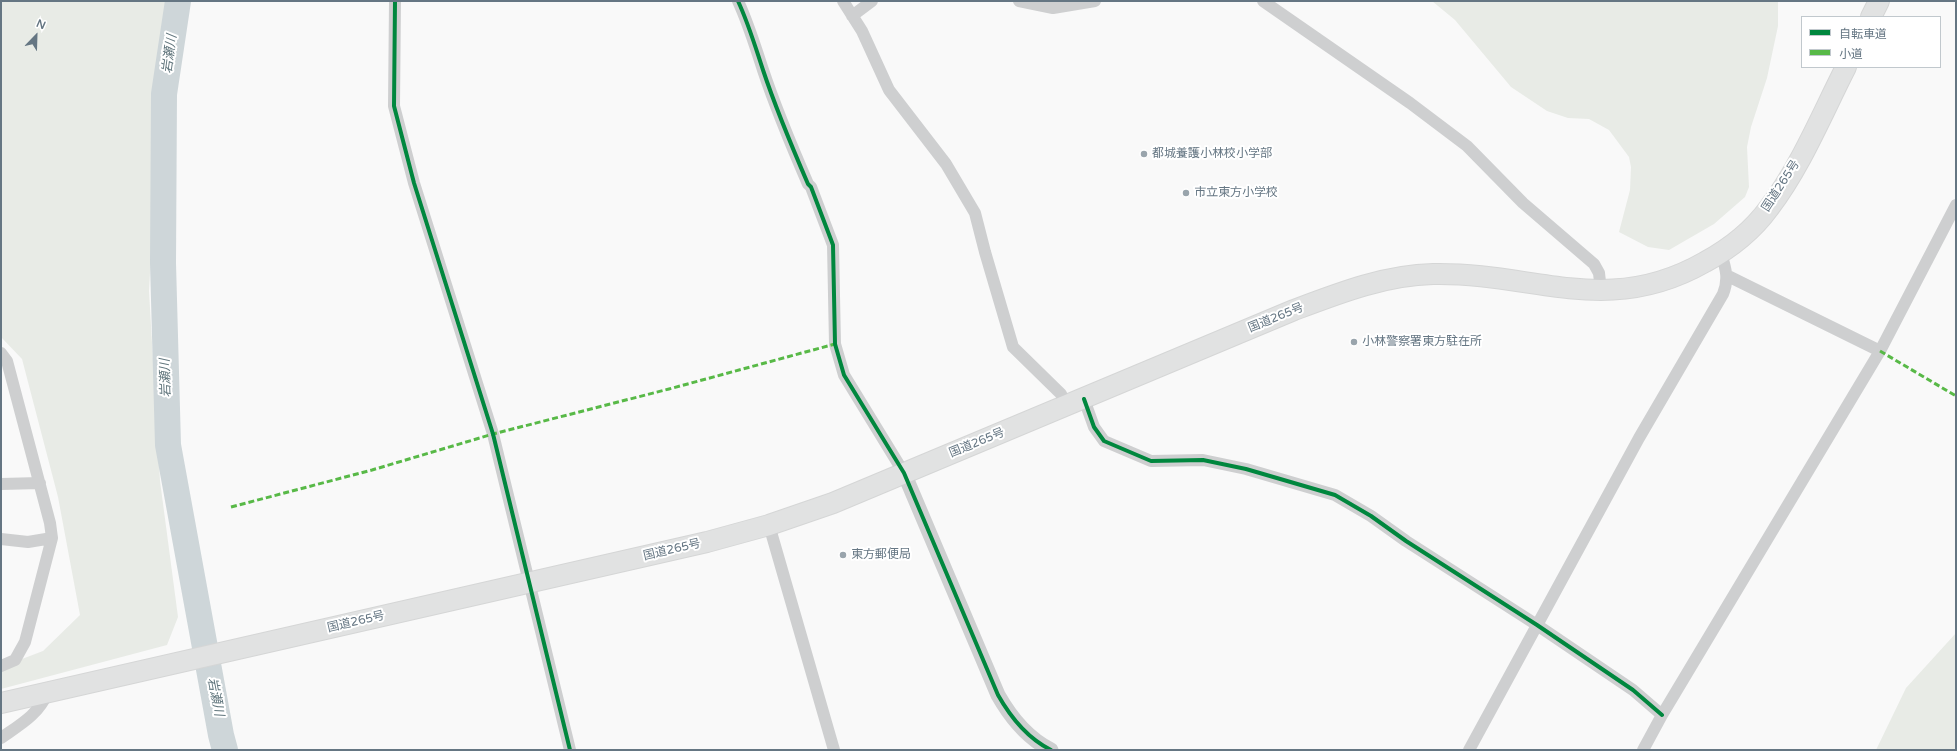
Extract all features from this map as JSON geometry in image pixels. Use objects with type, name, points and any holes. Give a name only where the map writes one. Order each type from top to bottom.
[{"type":"highway","points":[[1872,16],[1879,1]]},
{"type":"highway","name":"国道265号","points":[[1,703],[707,542],[769,525],[833,503],[1345,290],[1388,280],[1431,274],[1475,275],[1564,289],[1601,291],[1628,289],[1657,283],[1689,271],[1721,253],[1745,234],[1768,209],[1790,175],[1845,68]]},
{"type":"street","points":[[395,1],[394,106],[414,183],[493,434],[528,582],[543,634],[570,750]]},
{"type":"street","points":[[738,1],[752,33],[762,69],[782,122],[808,184],[811,187],[833,244],[835,344],[844,375],[904,473],[998,695],[1010,716],[1028,735],[1051,750]]},
{"type":"street","points":[[843,1],[862,31],[889,90],[946,164],[975,213],[985,252],[1014,347],[1061,394],[1075,402],[1104,441],[1151,461],[1203,460],[1246,469],[1335,495],[1371,516],[1406,541],[1537,625],[1633,690],[1662,715]]},
{"type":"street","points":[[852,16],[872,1]]},
{"type":"street","points":[[1019,1],[1053,8],[1094,1]]},
{"type":"street","points":[[1263,1],[1391,90],[1467,146],[1523,203],[1594,264],[1599,272],[1601,291]]},
{"type":"street","points":[[1643,750],[1662,715],[1880,351],[1956,205]]},
{"type":"street","points":[[1469,750],[1639,438],[1723,294],[1728,276],[1721,253]]},
{"type":"street","points":[[1728,276],[1880,351]]},
{"type":"street","points":[[1,353],[7,360],[40,483],[50,523],[52,538],[25,642],[15,660],[1,666]]},
{"type":"street","points":[[1,484],[40,483]]},
{"type":"street","points":[[769,525],[834,750]]},
{"type":"street","points":[[1,539],[28,542],[52,538]]},
{"type":"street","points":[[1,738],[35,714],[43,704],[48,692]]},
{"type":"shaded area","points":[[1,1],[168,1],[163,34],[149,291],[160,481],[178,617],[167,645],[1,689],[1,667],[43,651],[80,615],[58,497],[22,359],[1,337]]},
{"type":"shaded area","points":[[1432,1],[1778,1],[1778,26],[1767,78],[1751,127],[1747,147],[1749,187],[1745,197],[1714,224],[1669,250],[1648,247],[1619,232],[1630,190],[1631,167],[1629,157],[1609,130],[1589,119],[1568,118],[1547,111],[1511,87],[1455,20]]},
{"type":"shaded area","points":[[1956,633],[1956,750],[1876,750],[1906,688]]},
{"type":"waterway","name":"岩瀬川","points":[[178,1],[164,94],[163,263],[168,445],[225,750]]},
{"type":"marked path","points":[[231,507],[372,470],[493,434],[669,389],[835,344]]},
{"type":"marked path","points":[[1880,351],[1956,396]]},
{"type":"cycle path","points":[[395,1],[394,106],[414,183],[493,434],[570,750]]},
{"type":"cycle path","points":[[738,1],[749,27],[768,85],[790,142],[808,184],[811,187],[833,245],[835,344],[844,375],[904,473],[998,695],[1008,712],[1020,727],[1034,740],[1051,750]]},
{"type":"cycle path","points":[[1084,399],[1094,427],[1104,441],[1151,461],[1203,460],[1246,469],[1335,495],[1371,516],[1406,541],[1537,625],[1633,690],[1662,715]]},
{"type":"place","name":"都城養護小林校小学部","points":[[1144,154]]},
{"type":"place","name":"市立東方小学校","points":[[1186,193]]},
{"type":"place","name":"小林警察署東方駐在所","points":[[1354,342]]},
{"type":"place","name":"東方郵便局","points":[[843,555]]}]
